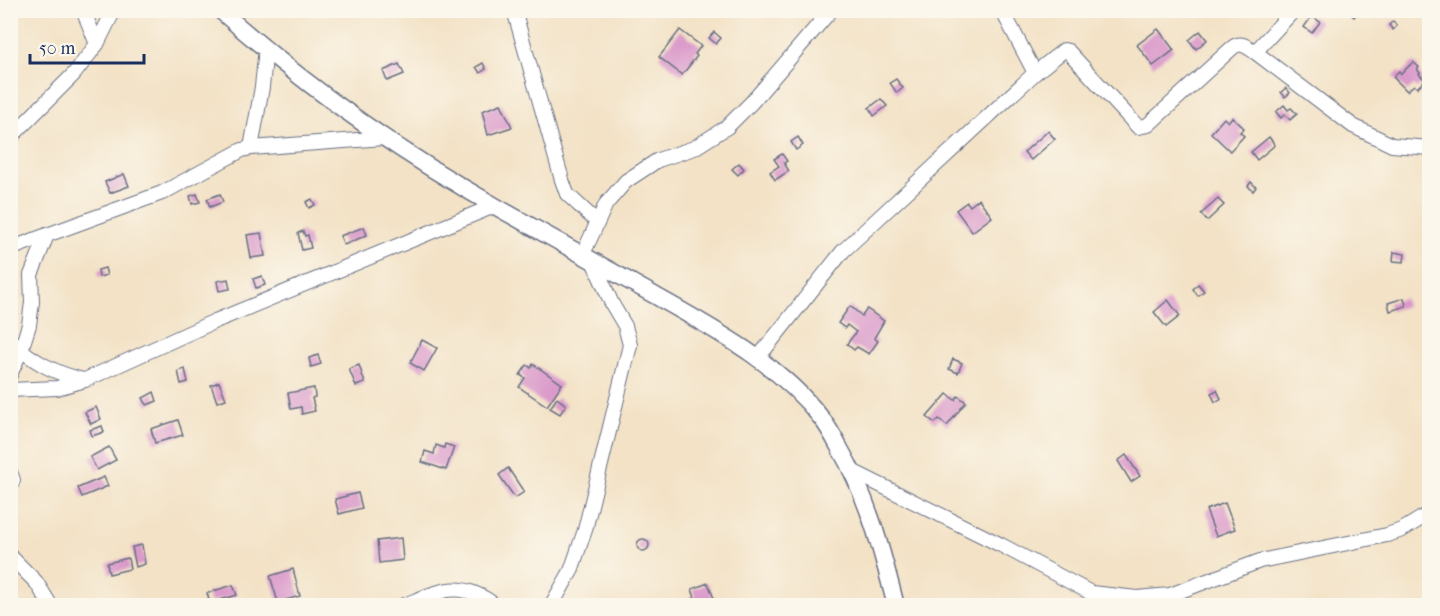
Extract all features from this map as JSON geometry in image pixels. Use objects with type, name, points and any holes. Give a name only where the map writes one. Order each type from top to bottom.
[{"type":"street","points":[[83,10],[97,44]]},
{"type":"street","points":[[10,138],[74,74],[97,44],[114,10]]},
{"type":"street","points":[[220,10],[344,110],[429,168],[735,341],[795,388],[824,421],[854,472],[879,540],[896,606]]},
{"type":"street","points":[[514,10],[567,194],[597,222]]},
{"type":"street","points":[[551,606],[571,571],[585,530],[630,345],[625,326],[588,257],[597,222],[606,204],[626,181],[658,160],[694,148],[727,127],[752,102],[831,10]]},
{"type":"street","points":[[1002,10],[1035,73]]},
{"type":"street","points":[[1255,52],[1294,10]]},
{"type":"street","points":[[757,358],[843,251],[1060,52],[1068,51],[1136,125],[1141,127],[1148,125],[1237,44],[1242,44],[1370,136],[1392,145],[1430,148]]},
{"type":"street","points":[[251,148],[262,87],[266,48]]},
{"type":"street","points":[[10,249],[162,193],[235,153],[251,148],[384,138]]},
{"type":"street","points":[[10,390],[57,388],[85,380],[213,322],[494,206]]},
{"type":"street","points":[[10,375],[21,350],[31,314],[33,295],[31,275],[47,235]]},
{"type":"street","points":[[10,340],[48,368],[85,380]]},
{"type":"street","points":[[10,472],[14,480],[10,487]]},
{"type":"street","points":[[854,472],[1001,545],[1091,593],[1110,606]]},
{"type":"street","points":[[1091,593],[1137,598],[1170,595],[1260,561],[1387,535],[1402,530],[1430,513]]},
{"type":"street","points":[[10,556],[18,561],[36,582],[51,606]]},
{"type":"street","points":[[402,606],[447,590],[461,588],[486,598],[496,606]]},
{"type":"building","points":[[1346,10],[1360,10],[1354,17]]},
{"type":"building","points":[[1312,16],[1320,22],[1312,33],[1304,27]]},
{"type":"building","points":[[1393,21],[1397,26],[1393,30],[1389,25]]},
{"type":"building","points":[[1158,29],[1174,50],[1153,66],[1137,45]]},
{"type":"building","points":[[680,30],[701,46],[695,54],[697,56],[682,75],[659,57]]},
{"type":"building","points":[[1200,31],[1207,40],[1196,49],[1189,40]]},
{"type":"building","points":[[714,32],[721,38],[716,44],[709,38]]},
{"type":"building","points":[[1413,62],[1419,67],[1417,69],[1419,74],[1425,80],[1417,88],[1414,85],[1407,91],[1393,77],[1399,71],[1401,74]]},
{"type":"building","points":[[483,63],[486,69],[480,73],[476,67]]},
{"type":"building","points":[[399,64],[404,74],[387,81],[383,71]]},
{"type":"building","points":[[896,79],[903,88],[897,93],[890,83]]},
{"type":"building","points":[[1286,88],[1290,93],[1285,97],[1281,92]]},
{"type":"building","points":[[881,99],[887,106],[874,116],[869,108]]},
{"type":"building","points":[[501,104],[512,127],[488,135],[482,111]]},
{"type":"building","points":[[1284,105],[1288,110],[1291,108],[1297,114],[1290,120],[1285,114],[1281,118],[1276,112]]},
{"type":"building","points":[[1232,117],[1244,128],[1240,132],[1244,136],[1230,151],[1211,133],[1224,118],[1228,122]]},
{"type":"building","points":[[1048,131],[1055,139],[1031,160],[1024,152]]},
{"type":"building","points":[[798,137],[803,145],[796,150],[791,142]]},
{"type":"building","points":[[1269,137],[1275,145],[1257,160],[1251,152]]},
{"type":"building","points":[[782,154],[787,161],[784,163],[789,171],[775,180],[770,172],[779,166],[774,159]]},
{"type":"building","points":[[739,163],[744,169],[738,175],[732,169]]},
{"type":"building","points":[[124,174],[129,186],[110,193],[105,182]]},
{"type":"building","points":[[1251,182],[1256,187],[1253,191],[1248,186]]},
{"type":"building","points":[[197,194],[200,202],[192,204],[190,196]]},
{"type":"building","points":[[220,194],[223,202],[210,207],[207,199]]},
{"type":"building","points":[[312,199],[315,205],[309,208],[306,202]]},
{"type":"building","points":[[979,199],[992,217],[972,232],[956,210],[967,202],[970,206]]},
{"type":"building","points":[[1218,199],[1224,205],[1207,221],[1201,214]]},
{"type":"building","points":[[364,227],[367,235],[344,245],[340,236]]},
{"type":"building","points":[[303,231],[305,236],[308,235],[311,248],[302,250],[298,233]]},
{"type":"building","points":[[261,233],[265,256],[251,258],[247,235]]},
{"type":"building","points":[[1394,252],[1405,254],[1404,262],[1393,261]]},
{"type":"building","points":[[105,268],[107,275],[99,277],[98,270]]},
{"type":"building","points":[[262,276],[265,285],[256,288],[253,279]]},
{"type":"building","points":[[228,279],[230,289],[219,291],[217,281]]},
{"type":"building","points":[[1198,284],[1204,291],[1198,296],[1193,289]]},
{"type":"building","points":[[1404,298],[1406,306],[1390,311],[1388,303]]},
{"type":"building","points":[[1168,300],[1180,316],[1166,327],[1154,312]]},
{"type":"building","points":[[850,306],[862,316],[867,309],[884,321],[874,338],[878,341],[869,354],[857,347],[854,350],[847,344],[856,332],[847,325],[845,328],[838,323]]},
{"type":"building","points":[[422,340],[437,348],[424,371],[410,363]]},
{"type":"building","points":[[318,355],[321,364],[311,367],[309,358]]},
{"type":"building","points":[[953,359],[962,363],[958,373],[949,369]]},
{"type":"building","points":[[533,364],[562,384],[547,406],[519,387],[525,378],[520,375],[527,365],[531,368]]},
{"type":"building","points":[[359,365],[365,383],[356,386],[349,369]]},
{"type":"building","points":[[185,369],[188,382],[181,384],[178,371]]},
{"type":"building","points":[[219,382],[226,399],[217,402],[211,385]]},
{"type":"building","points":[[314,388],[315,397],[312,398],[315,411],[302,414],[301,407],[291,409],[288,393]]},
{"type":"building","points":[[1217,390],[1221,399],[1215,402],[1211,393]]},
{"type":"building","points":[[154,392],[157,401],[147,405],[143,398]]},
{"type":"building","points":[[947,394],[955,400],[958,396],[966,402],[947,426],[939,419],[935,423],[927,417]]},
{"type":"building","points":[[557,398],[566,405],[560,414],[550,408]]},
{"type":"building","points":[[96,407],[101,419],[91,424],[85,412]]},
{"type":"building","points":[[178,420],[183,435],[155,443],[151,429]]},
{"type":"building","points":[[102,426],[104,432],[92,436],[90,430]]},
{"type":"building","points":[[445,444],[454,447],[446,470],[422,462],[425,451],[434,454],[436,445],[444,448]]},
{"type":"building","points":[[109,447],[116,460],[97,470],[90,457]]},
{"type":"building","points":[[1126,455],[1140,476],[1131,482],[1118,461]]},
{"type":"building","points":[[508,468],[524,492],[515,498],[499,475]]},
{"type":"building","points":[[104,477],[108,486],[82,497],[78,488]]},
{"type":"building","points":[[358,493],[362,508],[339,514],[335,499]]},
{"type":"building","points":[[1225,503],[1235,529],[1216,536],[1206,510]]},
{"type":"building","points":[[401,538],[403,560],[379,563],[377,541]]},
{"type":"building","points":[[645,539],[649,545],[645,551],[641,551],[637,543]]},
{"type":"building","points":[[142,545],[145,564],[136,567],[132,547]]},
{"type":"building","points":[[128,558],[130,569],[109,574],[107,563]]},
{"type":"building","points":[[293,569],[300,596],[278,602],[270,576]]},
{"type":"building","points":[[708,583],[717,606],[691,606],[689,600],[695,598],[692,589]]},
{"type":"building","points":[[233,585],[237,595],[210,603],[207,593]]}]
